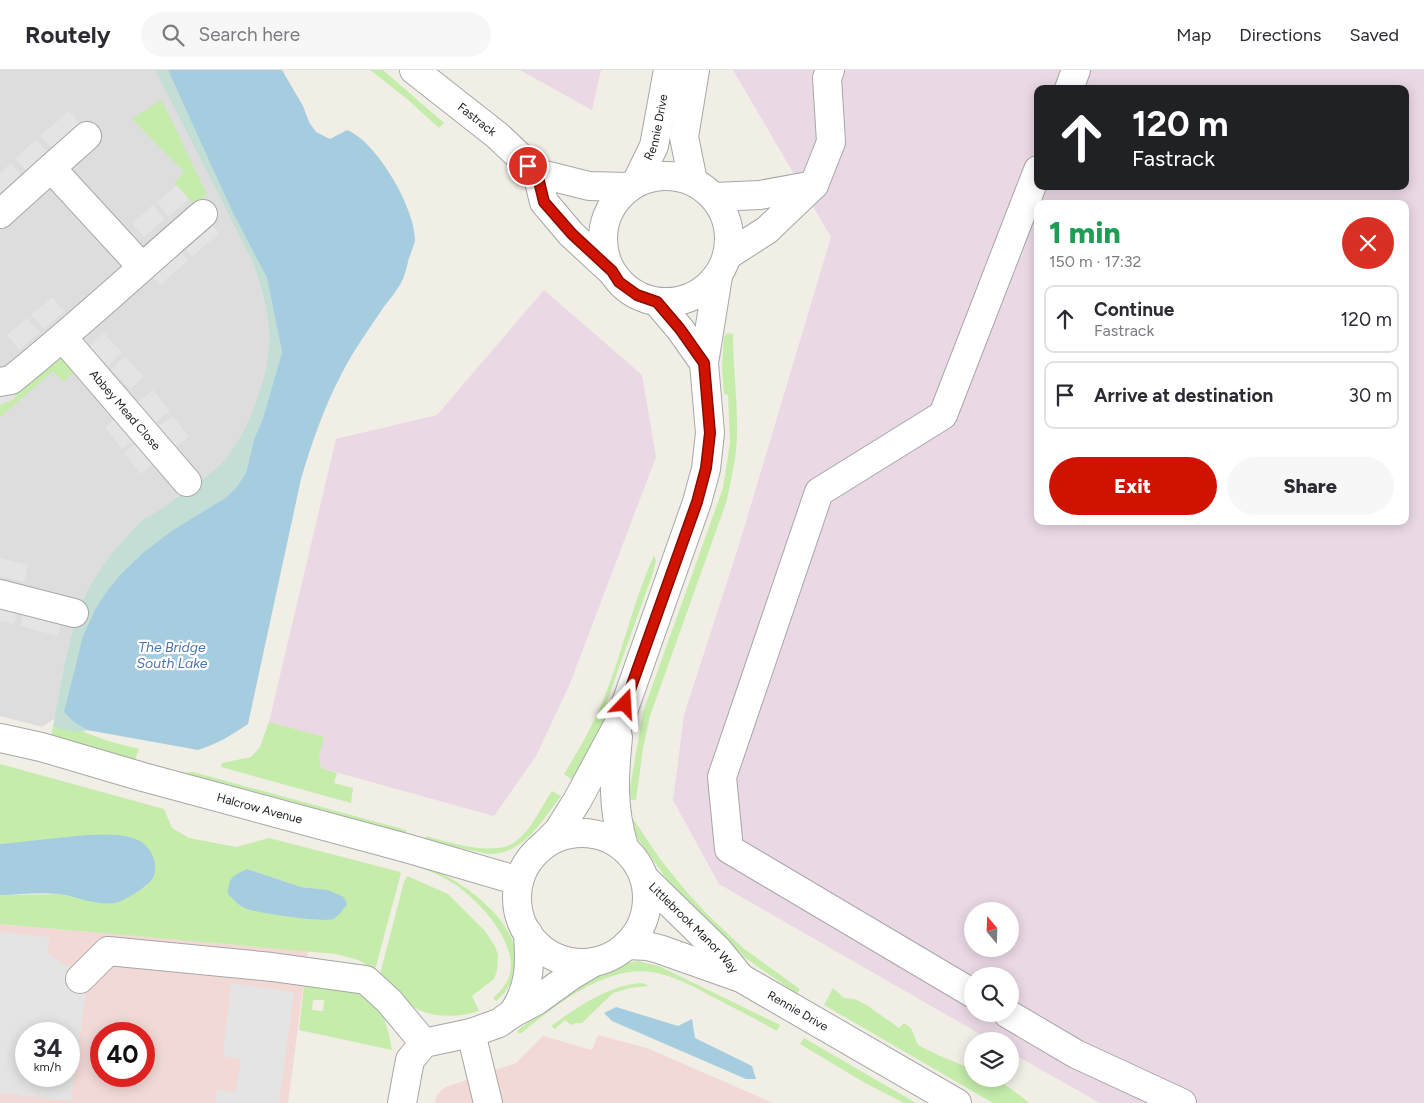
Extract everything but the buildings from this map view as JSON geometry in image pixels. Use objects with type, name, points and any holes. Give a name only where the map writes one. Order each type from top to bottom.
[{"type":"street","name":"Fastrack","points":[[414,70],[498,136],[537,173],[589,186],[631,185]]},
{"type":"street","name":"Rennie Drive","points":[[631,185],[664,176],[702,185],[715,197],[726,214],[730,234],[723,266],[701,292],[681,301],[657,302],[637,295],[619,282],[612,271],[603,245],[604,226],[610,208],[618,196],[631,185],[654,146],[668,70]]},
{"type":"street","points":[[693,182],[684,137],[695,70]]},
{"type":"street","points":[[1070,85],[1076,70]]},
{"type":"street","points":[[594,962],[576,962],[558,958],[538,946],[524,927],[517,904],[519,881],[529,860],[558,831],[577,801],[619,723],[697,502],[706,468],[710,433],[704,363],[723,266],[767,230],[814,186],[832,142],[826,73]]},
{"type":"street","points":[[0,214],[88,136]]},
{"type":"street","points":[[51,168],[142,267]]},
{"type":"street","points":[[537,173],[544,202],[572,234],[612,271]]},
{"type":"street","points":[[964,988],[729,849],[722,777],[819,492],[943,415],[1034,180]]},
{"type":"street","points":[[715,197],[760,195],[814,186]]},
{"type":"street","points":[[0,382],[11,380],[63,338],[203,214]]},
{"type":"street","name":"Rennie Drive","points":[[657,302],[680,329],[704,363]]},
{"type":"street","name":"Abbey Mead Close","points":[[63,338],[187,482]]},
{"type":"street","points":[[0,594],[74,613]]},
{"type":"street","points":[[619,723],[615,767],[615,807],[624,847]]},
{"type":"street","name":"Halcrow Avenue","points":[[0,738],[41,747],[143,777],[414,850],[519,881]]},
{"type":"street","points":[[402,1103],[410,1060],[424,1043],[471,1033],[499,1023],[512,1013],[536,1001],[572,975],[594,962],[612,956],[627,945],[638,931],[645,914],[647,896],[645,879],[636,862],[624,847],[606,837],[585,833],[564,835],[545,844]]},
{"type":"street","name":"Littlebrook Manor Way","points":[[645,879],[718,950],[741,978]]},
{"type":"street","points":[[512,1013],[521,1000],[529,977],[528,933]]},
{"type":"street","name":"Rennie Drive","points":[[627,945],[659,949],[741,978],[957,1103]]},
{"type":"street","points":[[80,979],[108,951],[272,966],[366,980],[389,1001],[424,1043]]},
{"type":"street","points":[[1019,1020],[1076,1054],[1182,1103]]},
{"type":"street","points":[[471,1033],[488,1103]]},
{"type":"shaded area","points":[[0,70],[168,70],[267,278],[280,339],[263,418],[64,712],[42,727],[0,716]]},
{"type":"shaded area","points":[[155,70],[168,70],[232,211],[267,278],[282,352],[263,418],[254,439],[246,473],[236,488],[225,498],[173,530],[76,661],[72,681],[75,723],[87,730],[75,732],[53,727],[68,649],[87,592],[110,557],[137,525],[206,477],[232,451],[250,418],[263,381],[267,362],[269,328],[267,310],[251,258]]},
{"type":"shaded area","points":[[520,70],[601,70],[592,110]]},
{"type":"shaded area","points":[[733,70],[1424,70],[1424,1103],[1100,1103],[1019,1057],[1019,1032],[976,1032],[719,884],[673,800],[684,715],[739,545],[831,237]]},
{"type":"shaded area","points":[[69,111],[81,125],[53,150],[40,136]]},
{"type":"shaded area","points":[[36,140],[49,154],[28,172],[15,158]]},
{"type":"shaded area","points":[[11,163],[23,177],[0,198],[0,173]]},
{"type":"shaded area","points":[[177,185],[189,199],[169,217],[157,202]]},
{"type":"shaded area","points":[[153,205],[165,219],[144,237],[132,223]]},
{"type":"shaded area","points":[[207,219],[219,233],[192,257],[180,243]]},
{"type":"shaded area","points":[[176,245],[188,260],[160,285],[148,271]]},
{"type":"shaded area","points":[[544,290],[642,375],[656,457],[569,686],[536,756],[494,816],[321,768],[319,758],[323,737],[269,722],[336,439],[437,415]]},
{"type":"shaded area","points":[[52,297],[64,311],[44,329],[31,315]]},
{"type":"shaded area","points":[[27,318],[40,332],[19,350],[7,335]]},
{"type":"shaded area","points":[[104,333],[122,353],[108,366],[90,346]]},
{"type":"shaded area","points":[[125,357],[144,377],[130,389],[111,370]]},
{"type":"shaded area","points":[[23,378],[14,399],[0,405],[0,389]]},
{"type":"shaded area","points":[[153,390],[170,411],[155,423],[138,402]]},
{"type":"shaded area","points":[[120,416],[136,437],[122,449],[105,427]]},
{"type":"shaded area","points":[[172,416],[189,436],[175,448],[158,427]]},
{"type":"shaded area","points":[[139,441],[156,462],[141,474],[124,453]]},
{"type":"shaded area","points":[[0,558],[28,565],[24,582],[0,576]]},
{"type":"shaded area","points":[[0,603],[19,607],[14,624],[0,621]]},
{"type":"shaded area","points":[[24,610],[62,619],[58,636],[20,626]]},
{"type":"shaded area","points":[[0,924],[308,951],[288,1103],[0,1103]]},
{"type":"shaded area","points":[[0,932],[49,937],[48,954],[88,978],[80,1036],[80,1022],[15,1022],[15,1087],[73,1087],[71,1101],[2,1093],[0,1099]]},
{"type":"shaded area","points":[[231,983],[294,992],[279,1103],[216,1103],[217,1090],[236,1092],[241,1059],[223,1056]]},
{"type":"shaded area","points":[[598,1035],[647,1048],[773,1103],[435,1103],[436,1097],[446,1087],[516,1063],[543,1036],[592,1050]]},
{"type":"green space","points":[[370,70],[383,70],[444,123],[439,128],[407,99]]},
{"type":"green space","points":[[161,100],[207,193],[197,205],[193,200],[191,202],[174,183],[184,172],[132,119]]},
{"type":"green space","points":[[727,333],[733,334],[737,438],[736,454],[727,500],[650,716],[643,748],[636,800],[628,799],[643,712],[723,488],[730,443],[728,395],[724,394],[722,367],[724,337]]},
{"type":"green space","points":[[54,351],[78,369],[63,382],[53,371],[0,417],[0,405],[14,399],[23,377]]},
{"type":"green space","points":[[654,555],[656,561],[653,573],[602,715],[606,717],[573,780],[564,774],[605,697],[641,587]]},
{"type":"green space","points":[[269,722],[324,737],[319,758],[321,768],[337,773],[334,783],[353,788],[351,803],[221,767],[222,763],[251,757],[260,747]]},
{"type":"green space","points":[[53,727],[84,732],[108,741],[139,749],[133,765],[50,739]]},
{"type":"green space","points":[[0,764],[164,809],[172,828],[189,838],[236,847],[269,838],[401,873],[375,970],[358,960],[336,954],[0,924],[0,895],[57,894],[98,902],[115,903],[147,886],[59,839],[0,844]],"holes":[[[247,869],[301,887],[328,890],[237,903]]]},
{"type":"green space","points":[[193,772],[406,830],[406,834],[176,773]]},
{"type":"green space","points":[[552,791],[561,796],[539,826],[512,849],[488,854],[425,841],[426,836],[472,847],[497,848],[507,846],[516,841],[527,830]]},
{"type":"green space","points":[[634,820],[660,859],[706,913],[743,948],[800,989],[797,994],[744,957],[673,888],[633,832],[631,821]]},
{"type":"green space","points":[[419,863],[461,885],[481,900],[499,919],[512,938],[517,959],[512,980],[496,1001],[493,998],[508,980],[511,964],[509,951],[496,925],[466,892],[433,872],[418,867]]},
{"type":"green space","points":[[407,876],[448,894],[485,931],[495,946],[498,955],[497,971],[494,979],[472,996],[479,1011],[451,1016],[423,1012],[407,1002],[380,974]]},
{"type":"green space","points":[[638,961],[659,966],[780,1025],[777,1031],[681,981],[661,974],[642,971],[623,973],[585,988],[550,1010],[520,1034],[517,1031],[558,1000],[592,979],[608,970]]},
{"type":"green space","points":[[305,976],[354,987],[382,1012],[392,1050],[299,1030]],"holes":[[[313,1000],[324,1000],[323,1011],[312,1010]]]},
{"type":"green space","points":[[642,983],[649,986],[630,988],[613,993],[582,1023],[571,1025],[565,1020],[555,1029],[551,1026],[605,992]]},
{"type":"green space","points":[[833,988],[844,998],[855,999],[868,1006],[899,1028],[904,1023],[911,1028],[918,1045],[964,1066],[964,1086],[824,1005]]},
{"type":"green space","points":[[804,1038],[916,1103],[904,1103],[865,1083],[800,1044]]},
{"type":"green space","points":[[965,1087],[1008,1087],[1029,1103],[993,1103]]},
{"type":"water","name":"The Bridge South Lake","points":[[168,70],[282,70],[316,132],[330,139],[347,130],[359,137],[382,162],[409,211],[415,240],[405,274],[397,290],[383,308],[347,364],[314,438],[301,479],[248,724],[224,739],[198,750],[87,730],[75,723],[64,712],[83,636],[105,594],[121,574],[144,552],[173,530],[225,498],[236,488],[246,473],[254,439],[263,418],[282,352],[267,278],[232,211]]},
{"type":"water","points":[[87,835],[121,836],[140,841],[151,852],[155,862],[155,873],[151,881],[136,893],[115,903],[108,904],[51,893],[0,895],[0,844]]},
{"type":"water","points":[[247,869],[301,887],[328,890],[344,897],[347,905],[335,918],[327,920],[290,917],[247,909],[239,905],[228,894],[230,880],[238,873]]},
{"type":"water","points":[[616,1007],[678,1026],[692,1019],[695,1038],[752,1066],[756,1079],[746,1079],[612,1021],[604,1013]]},
{"type":"route","points":[[528,166],[537,173],[544,202],[572,234],[612,271],[619,282],[637,295],[657,302],[680,329],[704,363],[710,433],[706,468],[697,502],[625,704]]}]
